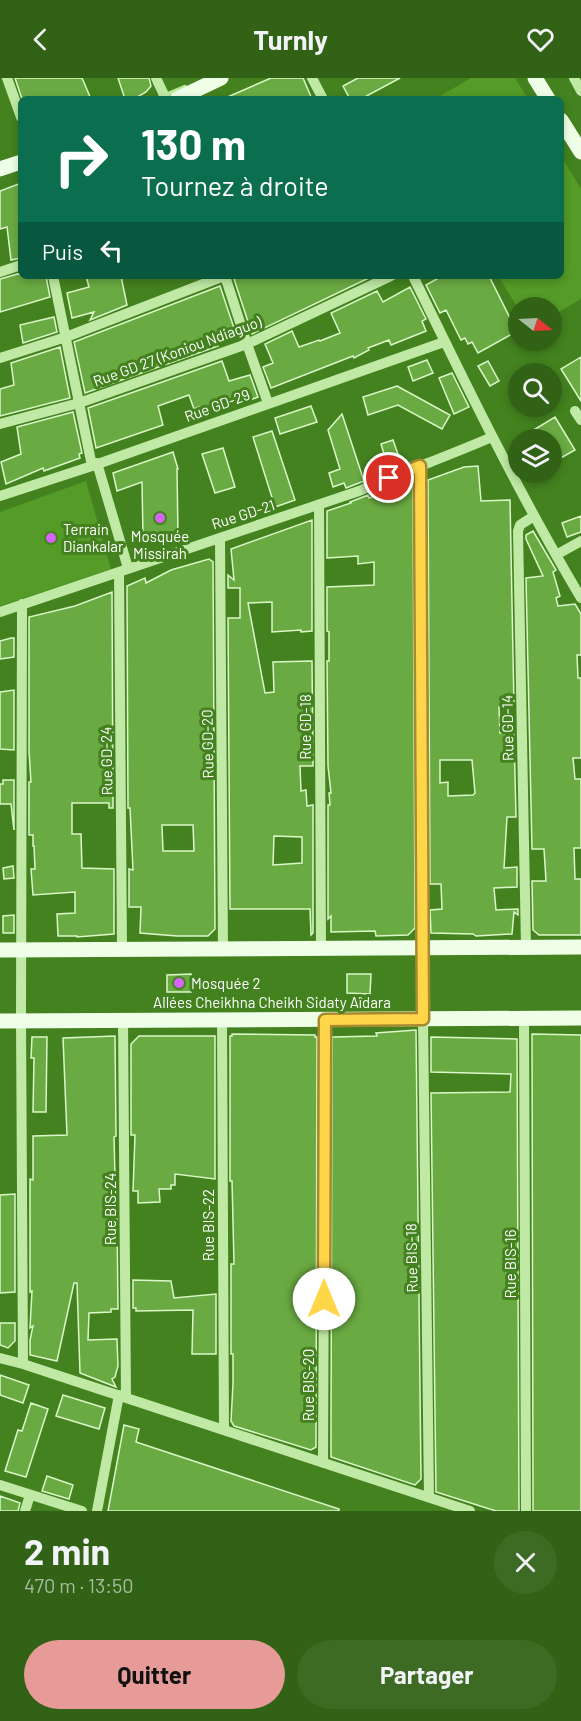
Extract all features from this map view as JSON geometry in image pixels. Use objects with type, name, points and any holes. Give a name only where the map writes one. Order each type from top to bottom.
[{"type":"main road","points":[[183,96],[221,78]]},
{"type":"main road","points":[[535,78],[546,96]]},
{"type":"main road","points":[[564,125],[581,152]]},
{"type":"main road","points":[[0,169],[18,163]]},
{"type":"main road","points":[[0,950],[21,955],[122,949],[321,948],[423,951],[581,947]]},
{"type":"main road","name":"Allées Cheikhna Cheikh Sidaty Aîdara","points":[[0,1021],[21,1014],[123,1021],[325,1020],[423,1012],[581,1018]]},
{"type":"street","points":[[7,78],[18,109]]},
{"type":"street","points":[[156,78],[165,96]]},
{"type":"street","points":[[312,78],[321,96]]},
{"type":"street","points":[[574,78],[581,91]]},
{"type":"street","points":[[0,272],[18,266]]},
{"type":"street","name":"Rue GD-24","points":[[54,279],[79,403],[123,570],[122,949]]},
{"type":"street","points":[[0,358],[66,337],[217,279]]},
{"type":"street","points":[[226,279],[268,403]]},
{"type":"street","name":"Rue GD 27 (Koniou Ndiaguo)","points":[[0,424],[79,403],[247,344],[385,279]]},
{"type":"street","points":[[414,279],[492,437],[581,598]]},
{"type":"street","name":"Rue GD-29","points":[[0,496],[444,342]]},
{"type":"street","name":"Rue GD-21","points":[[0,612],[359,491],[492,437]]},
{"type":"street","name":"Rue BIS-18","points":[[420,466],[429,1497]]},
{"type":"street","name":"Rue GD-18","points":[[319,505],[321,948]]},
{"type":"street","name":"Rue GD-14","points":[[526,947],[518,531],[520,525],[534,516]]},
{"type":"street","name":"Rue GD-20","points":[[220,538],[223,949]]},
{"type":"street","points":[[556,555],[581,542]]},
{"type":"street","points":[[22,604],[23,1364]]},
{"type":"street","name":"Rue BIS-16","points":[[524,1017],[526,1511]]},
{"type":"street","name":"Rue BIS-22","points":[[222,1020],[225,1430]]},
{"type":"street","name":"Rue BIS-20","points":[[323,1462],[325,1020]]},
{"type":"street","name":"Rue BIS-24","points":[[97,1511],[123,1396],[123,1021]]},
{"type":"street","points":[[0,1358],[123,1396],[470,1511]]},
{"type":"street","points":[[0,1485],[82,1511]]},
{"type":"street","points":[[25,1511],[30,1495]]},
{"type":"green space","points":[[471,78],[515,78],[526,96],[440,96]]},
{"type":"green space","points":[[564,161],[581,189],[581,299],[562,310],[562,297],[511,297],[500,279],[564,279]]},
{"type":"green space","name":"Terrain Diankalar","points":[[86,481],[111,569],[0,606],[0,512]]},
{"type":"building","points":[[15,78],[82,78],[90,96],[21,96]]},
{"type":"building","points":[[118,78],[149,78],[151,86],[146,92],[139,96],[124,96]]},
{"type":"building","points":[[271,78],[303,78],[311,96],[230,96]]},
{"type":"building","points":[[358,78],[400,78],[367,96],[348,96],[343,86]]},
{"type":"building","points":[[18,184],[18,259],[11,260],[7,227],[0,229],[0,191]]},
{"type":"building","points":[[18,274],[18,279],[47,279],[50,297],[0,312],[0,279]]},
{"type":"building","points":[[87,279],[122,279],[127,305],[90,320],[94,312],[72,318],[67,293],[89,287]]},
{"type":"building","points":[[234,279],[367,279],[252,334]]},
{"type":"building","points":[[437,279],[490,279],[508,314],[508,336],[478,353],[472,342],[468,344],[465,338],[461,340],[446,310],[440,313],[426,285]]},
{"type":"building","points":[[220,286],[237,337],[217,344],[218,346],[85,393],[74,342]]},
{"type":"building","points":[[410,287],[426,319],[422,321],[426,331],[391,345],[389,340],[368,348],[369,350],[354,358],[353,356],[271,388],[263,367],[273,363],[265,344],[292,331],[299,347],[320,341],[340,333],[331,313],[377,291],[383,302]]},
{"type":"building","points":[[54,317],[57,332],[23,343],[20,325]]},
{"type":"building","points":[[60,347],[70,398],[0,416],[0,389],[14,385],[11,363]]},
{"type":"building","points":[[581,357],[581,401],[562,371]]},
{"type":"building","points":[[427,360],[433,373],[413,381],[408,367]]},
{"type":"building","points":[[222,361],[229,381],[250,375],[258,397],[243,403],[242,399],[200,411],[199,407],[194,409],[189,395],[158,406],[163,425],[96,448],[88,408]]},
{"type":"building","points":[[488,361],[499,381],[490,386],[478,366]]},
{"type":"building","points":[[452,373],[469,407],[454,414],[439,378]]},
{"type":"building","points":[[397,386],[450,415],[442,429],[398,405],[368,415],[363,397]]},
{"type":"building","points":[[311,406],[317,422],[280,434],[275,418]]},
{"type":"building","points":[[73,412],[82,453],[79,454],[80,458],[44,471],[43,468],[6,484],[1,462],[21,454],[17,427]]},
{"type":"building","points":[[342,414],[364,481],[346,488],[344,483],[333,487],[329,473],[340,469],[328,430]]},
{"type":"building","points":[[555,417],[575,450],[562,457],[562,429],[535,429]]},
{"type":"building","points":[[272,431],[295,500],[275,507],[253,437]]},
{"type":"building","points":[[393,440],[400,460],[387,464],[381,444]]},
{"type":"building","points":[[223,448],[235,487],[215,493],[202,454]]},
{"type":"building","points":[[173,452],[178,469],[178,536],[143,537],[142,482],[117,491],[113,473]]},
{"type":"building","points":[[478,466],[481,501],[510,500],[514,706],[499,707],[500,733],[504,732],[505,736],[514,735],[516,817],[507,817],[504,868],[517,867],[517,887],[494,888],[496,910],[518,909],[518,915],[514,912],[512,934],[476,936],[431,933],[430,910],[442,909],[441,884],[430,884],[428,480],[464,467]],"holes":[[[440,760],[472,760],[475,793],[448,796],[448,782],[440,783]]]},
{"type":"building","points":[[413,484],[415,928],[408,935],[376,936],[375,931],[331,932],[331,916],[328,919],[328,805],[330,805],[329,793],[331,793],[328,766],[327,587],[374,585],[374,562],[358,564],[358,556],[327,558],[327,511],[368,495],[369,498]]},
{"type":"building","points":[[581,516],[581,532],[567,537],[562,523]]},
{"type":"building","points":[[312,520],[312,631],[272,632],[272,602],[248,603],[265,693],[274,692],[273,662],[312,661],[313,766],[300,766],[301,791],[306,790],[307,806],[313,805],[313,933],[311,935],[310,909],[230,909],[228,618],[240,618],[240,588],[228,588],[228,575],[234,580],[231,549]],"holes":[[[274,836],[302,837],[302,863],[273,865]]]},
{"type":"building","points":[[533,531],[556,570],[553,572],[560,596],[556,598],[558,606],[575,604],[581,614],[581,655],[577,655],[578,678],[581,678],[581,758],[573,758],[575,779],[581,779],[581,848],[574,848],[575,879],[581,879],[581,935],[539,935],[533,930],[532,881],[546,881],[544,849],[532,849],[526,578],[543,576],[526,539],[526,535]]},
{"type":"building","points":[[209,559],[213,562],[215,929],[208,936],[140,933],[141,907],[129,907],[129,869],[133,870],[130,808],[128,808],[127,586],[145,578],[146,583],[171,570]],"holes":[[[162,825],[193,825],[194,851],[163,851]]]},
{"type":"building","points":[[112,592],[113,808],[109,808],[109,803],[72,803],[72,834],[81,834],[82,868],[114,869],[114,934],[58,936],[57,914],[75,913],[75,892],[33,895],[31,869],[35,869],[34,846],[33,835],[29,835],[29,782],[31,782],[29,617],[75,606]]},
{"type":"building","points":[[14,638],[14,657],[0,659],[0,641]]},
{"type":"building","points":[[14,690],[14,750],[0,749],[0,692]]},
{"type":"building","points":[[3,780],[14,780],[14,830],[11,804],[0,804],[0,784],[3,784]]},
{"type":"building","points":[[13,866],[14,878],[4,879],[3,868]]},
{"type":"building","points":[[14,915],[14,933],[3,933],[3,916]]},
{"type":"building","name":"Mosquée 2","points":[[191,974],[191,992],[167,992],[167,975]]},
{"type":"building","points":[[347,974],[371,974],[370,994],[347,993]]},
{"type":"building","points":[[416,1030],[421,1479],[415,1485],[331,1457],[331,1435],[332,1037],[377,1036],[376,1033]]},
{"type":"building","points":[[232,1034],[315,1035],[317,1037],[316,1447],[311,1450],[234,1426],[231,1421],[233,1354],[231,1354],[231,1264],[234,1264],[232,1181],[230,1181],[230,1036]]},
{"type":"building","points":[[532,1034],[581,1035],[581,1511],[533,1511]]},
{"type":"building","points":[[115,1036],[116,1136],[114,1137],[118,1309],[111,1309],[111,1312],[89,1313],[88,1340],[117,1339],[118,1366],[115,1377],[112,1379],[116,1387],[80,1373],[77,1283],[74,1283],[57,1361],[30,1355],[33,1326],[30,1328],[32,1291],[30,1292],[30,1179],[33,1180],[33,1136],[67,1135],[63,1038]]},
{"type":"building","points":[[139,1036],[215,1036],[215,1179],[175,1174],[175,1185],[171,1185],[171,1189],[159,1189],[160,1202],[138,1203],[138,1191],[133,1191],[135,1135],[131,1135],[131,1044]]},
{"type":"building","points":[[32,1037],[47,1037],[46,1112],[33,1112]]},
{"type":"building","points":[[431,1037],[517,1039],[519,1511],[496,1511],[436,1492],[431,1093],[510,1092],[511,1074],[431,1072]]},
{"type":"building","points":[[15,1194],[15,1292],[0,1293],[0,1195]]},
{"type":"building","points":[[133,1280],[171,1281],[174,1298],[216,1294],[216,1354],[192,1354],[193,1310],[136,1311],[136,1308],[133,1308]]},
{"type":"building","points":[[0,1323],[15,1323],[15,1341],[8,1348],[0,1345]]},
{"type":"building","points":[[0,1375],[29,1385],[23,1403],[0,1395]]},
{"type":"building","points":[[63,1395],[105,1408],[99,1429],[56,1416]]},
{"type":"building","points":[[31,1403],[48,1409],[26,1477],[5,1471],[18,1430],[22,1431]]},
{"type":"building","points":[[124,1425],[139,1429],[136,1442],[339,1509],[339,1511],[108,1511]]},
{"type":"building","points":[[47,1476],[73,1485],[69,1499],[42,1491]]},
{"type":"building","points":[[0,1496],[20,1503],[18,1511],[0,1511]]},
{"type":"waterway","points":[[163,96],[185,87]]},
{"type":"place","name":"Mosquée Missirah","points":[[160,518]]},
{"type":"place","name":"Terrain Diankalar","points":[[51,538]]},
{"type":"place","name":"Mosquée 2","points":[[179,983]]},
{"type":"route","points":[[324,1299],[325,1020],[423,1019],[420,466],[389,478]]}]
